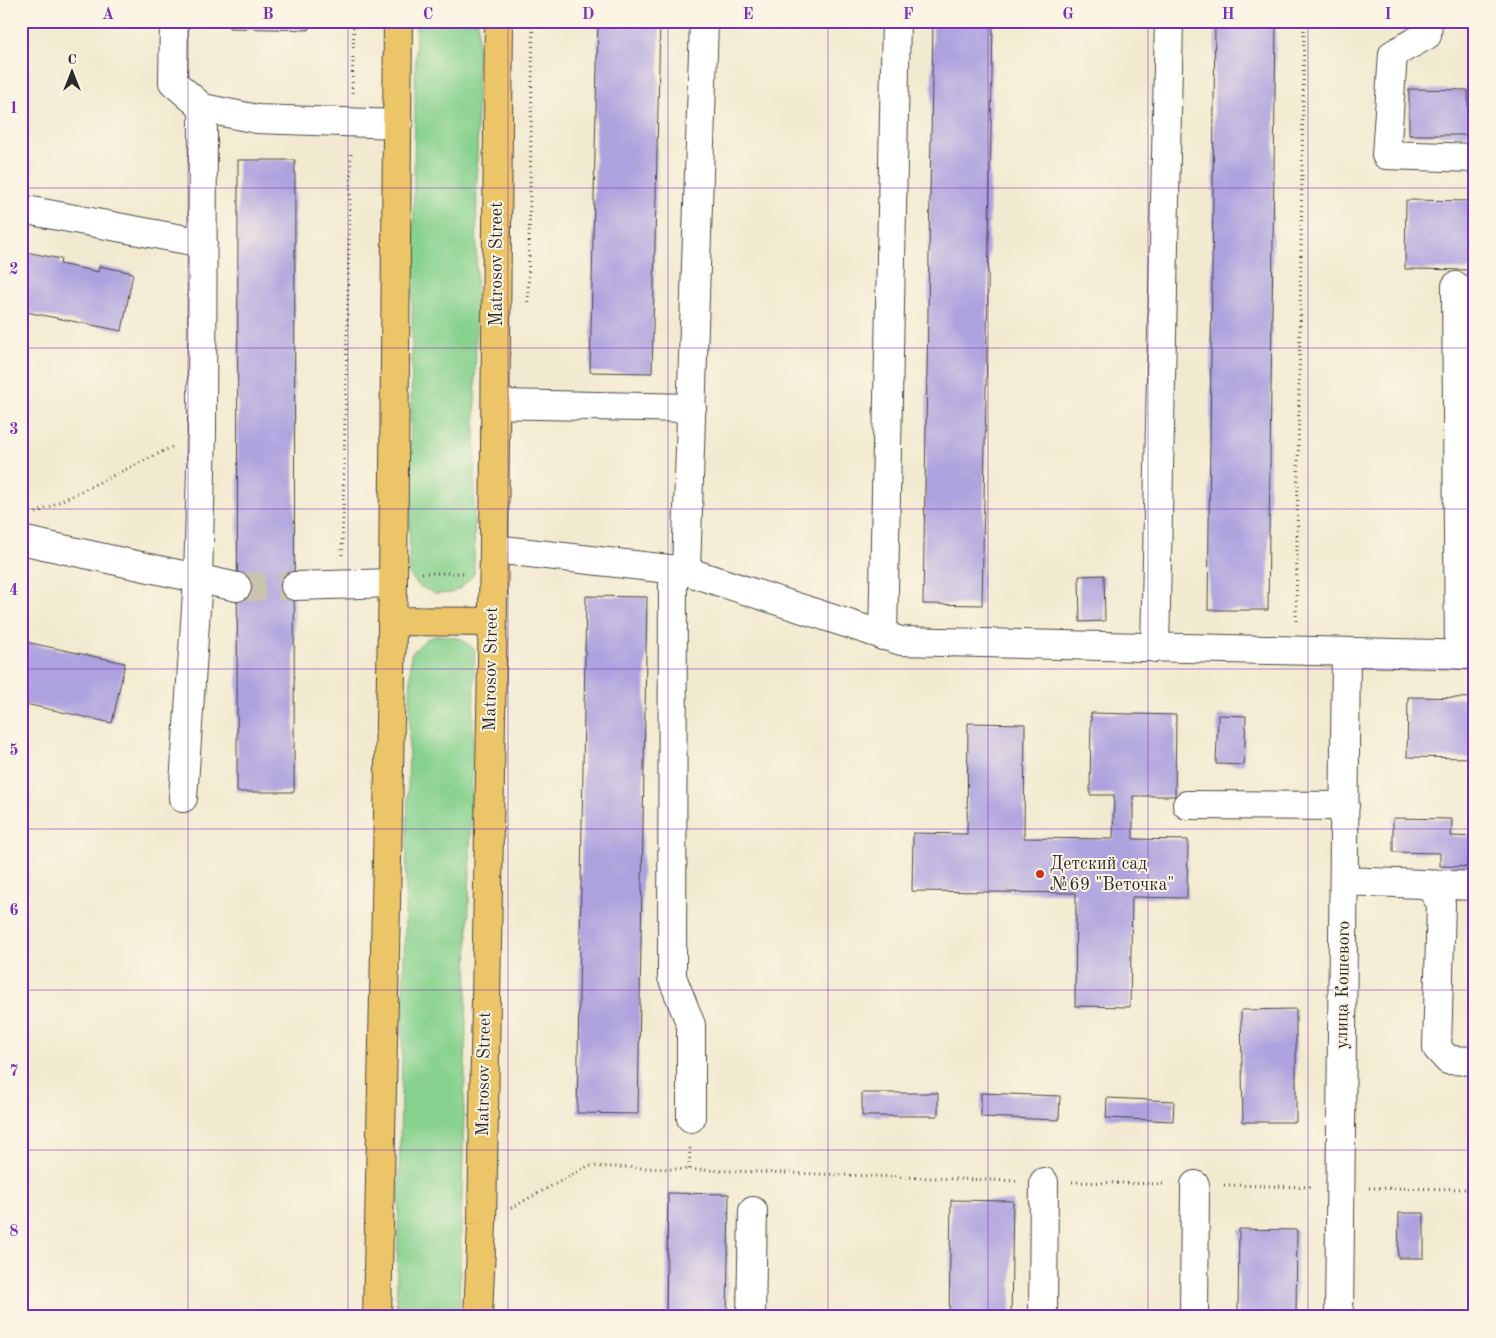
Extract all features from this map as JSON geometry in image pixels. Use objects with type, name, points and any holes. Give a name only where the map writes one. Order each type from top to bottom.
[{"type":"main road","points":[[377,1317],[393,578],[398,21]]},
{"type":"main road","name":"Matrosov Street","points":[[478,1317],[482,1224],[494,561],[500,21]]},
{"type":"main road","points":[[392,621],[492,622]]},
{"type":"street","points":[[174,21],[173,82],[203,108],[257,119],[398,124]]},
{"type":"street","points":[[691,1118],[691,1025],[672,977],[680,570],[692,408],[704,21]]},
{"type":"street","points":[[883,636],[896,21]]},
{"type":"street","points":[[1155,648],[1169,21]]},
{"type":"street","points":[[1428,21],[1427,35],[1393,54],[1386,155],[1475,158]]},
{"type":"street","points":[[183,798],[198,579],[202,433],[203,108]]},
{"type":"street","points":[[21,209],[203,243]]},
{"type":"street","points":[[494,561],[680,570],[901,641],[1467,655],[1456,286]]},
{"type":"street","points":[[496,404],[692,408]]},
{"type":"street","points":[[26,528],[198,579],[237,587]]},
{"type":"street","points":[[295,586],[342,585],[393,578]]},
{"type":"street","name":"улица Кошевого","points":[[1339,1317],[1346,653]]},
{"type":"street","points":[[1187,805],[1345,806]]},
{"type":"street","points":[[1344,882],[1475,886]]},
{"type":"street","points":[[1428,884],[1441,902],[1437,1048],[1448,1060],[1475,1061]]},
{"type":"street","points":[[1043,1317],[1044,1182]]},
{"type":"street","points":[[1194,1317],[1195,1185]]},
{"type":"street","points":[[751,1317],[753,1211]]},
{"type":"path","points":[[352,122],[354,21]]},
{"type":"path","points":[[1296,651],[1304,21]]},
{"type":"path","points":[[342,585],[349,183]]},
{"type":"path","points":[[26,528],[202,433]]},
{"type":"path","points":[[393,578],[494,561]]},
{"type":"path","points":[[482,1224],[588,1166],[1044,1182],[1475,1189]]},
{"type":"green space","points":[[416,21],[478,21],[474,574],[462,587],[451,593],[436,594],[419,586],[409,574]]},
{"type":"green space","points":[[440,635],[462,639],[475,650],[459,1317],[396,1317],[411,654],[426,639]]},
{"type":"building","points":[[229,21],[309,21],[309,30],[229,28]]},
{"type":"building","points":[[598,21],[660,21],[652,373],[590,372]]},
{"type":"building","points":[[933,21],[993,21],[982,605],[923,604]]},
{"type":"building","points":[[1215,21],[1276,21],[1268,610],[1208,610]]},
{"type":"building","points":[[1409,89],[1468,90],[1468,135],[1409,135]]},
{"type":"building","points":[[238,160],[295,160],[294,792],[237,792]]},
{"type":"building","points":[[1406,200],[1475,201],[1475,270],[1405,269]]},
{"type":"building","points":[[21,251],[61,259],[60,264],[98,272],[99,266],[133,273],[122,331],[21,311]]},
{"type":"building","points":[[1104,575],[1105,621],[1080,622],[1079,576]]},
{"type":"building","points":[[586,596],[647,597],[638,1114],[577,1113]]},
{"type":"building","points":[[21,641],[125,663],[112,723],[21,703]]},
{"type":"building","points":[[1408,697],[1475,698],[1475,758],[1407,757]]},
{"type":"building","points":[[1091,713],[1176,715],[1175,796],[1133,796],[1133,839],[1188,840],[1187,898],[1132,897],[1130,1007],[1075,1006],[1076,893],[912,891],[913,833],[967,834],[968,723],[1025,724],[1024,838],[1113,839],[1114,795],[1090,795]]},
{"type":"building","points":[[1218,715],[1246,716],[1244,765],[1216,764]]},
{"type":"building","points":[[1393,818],[1452,819],[1451,836],[1475,837],[1475,867],[1440,866],[1440,853],[1393,852]]},
{"type":"building","points":[[1296,1009],[1296,1122],[1243,1122],[1241,1010]]},
{"type":"building","points":[[862,1093],[938,1093],[938,1116],[862,1116]]},
{"type":"building","points":[[981,1093],[1060,1096],[1059,1120],[981,1117]]},
{"type":"building","points":[[1107,1098],[1174,1101],[1173,1121],[1106,1118]]},
{"type":"building","points":[[668,1193],[729,1194],[727,1317],[666,1317]]},
{"type":"building","points":[[951,1200],[1013,1201],[1011,1317],[949,1317]]},
{"type":"building","points":[[1399,1213],[1424,1213],[1424,1258],[1398,1258]]},
{"type":"building","points":[[1239,1229],[1297,1230],[1296,1317],[1238,1317]]},
{"type":"building","points":[[571,1314],[599,1314],[599,1317],[571,1317]]},
{"type":"tunnel","points":[[237,587],[295,586]]},
{"type":"place","name":"Детский сад №69 \"Веточка\"","points":[[1040,874]]}]
